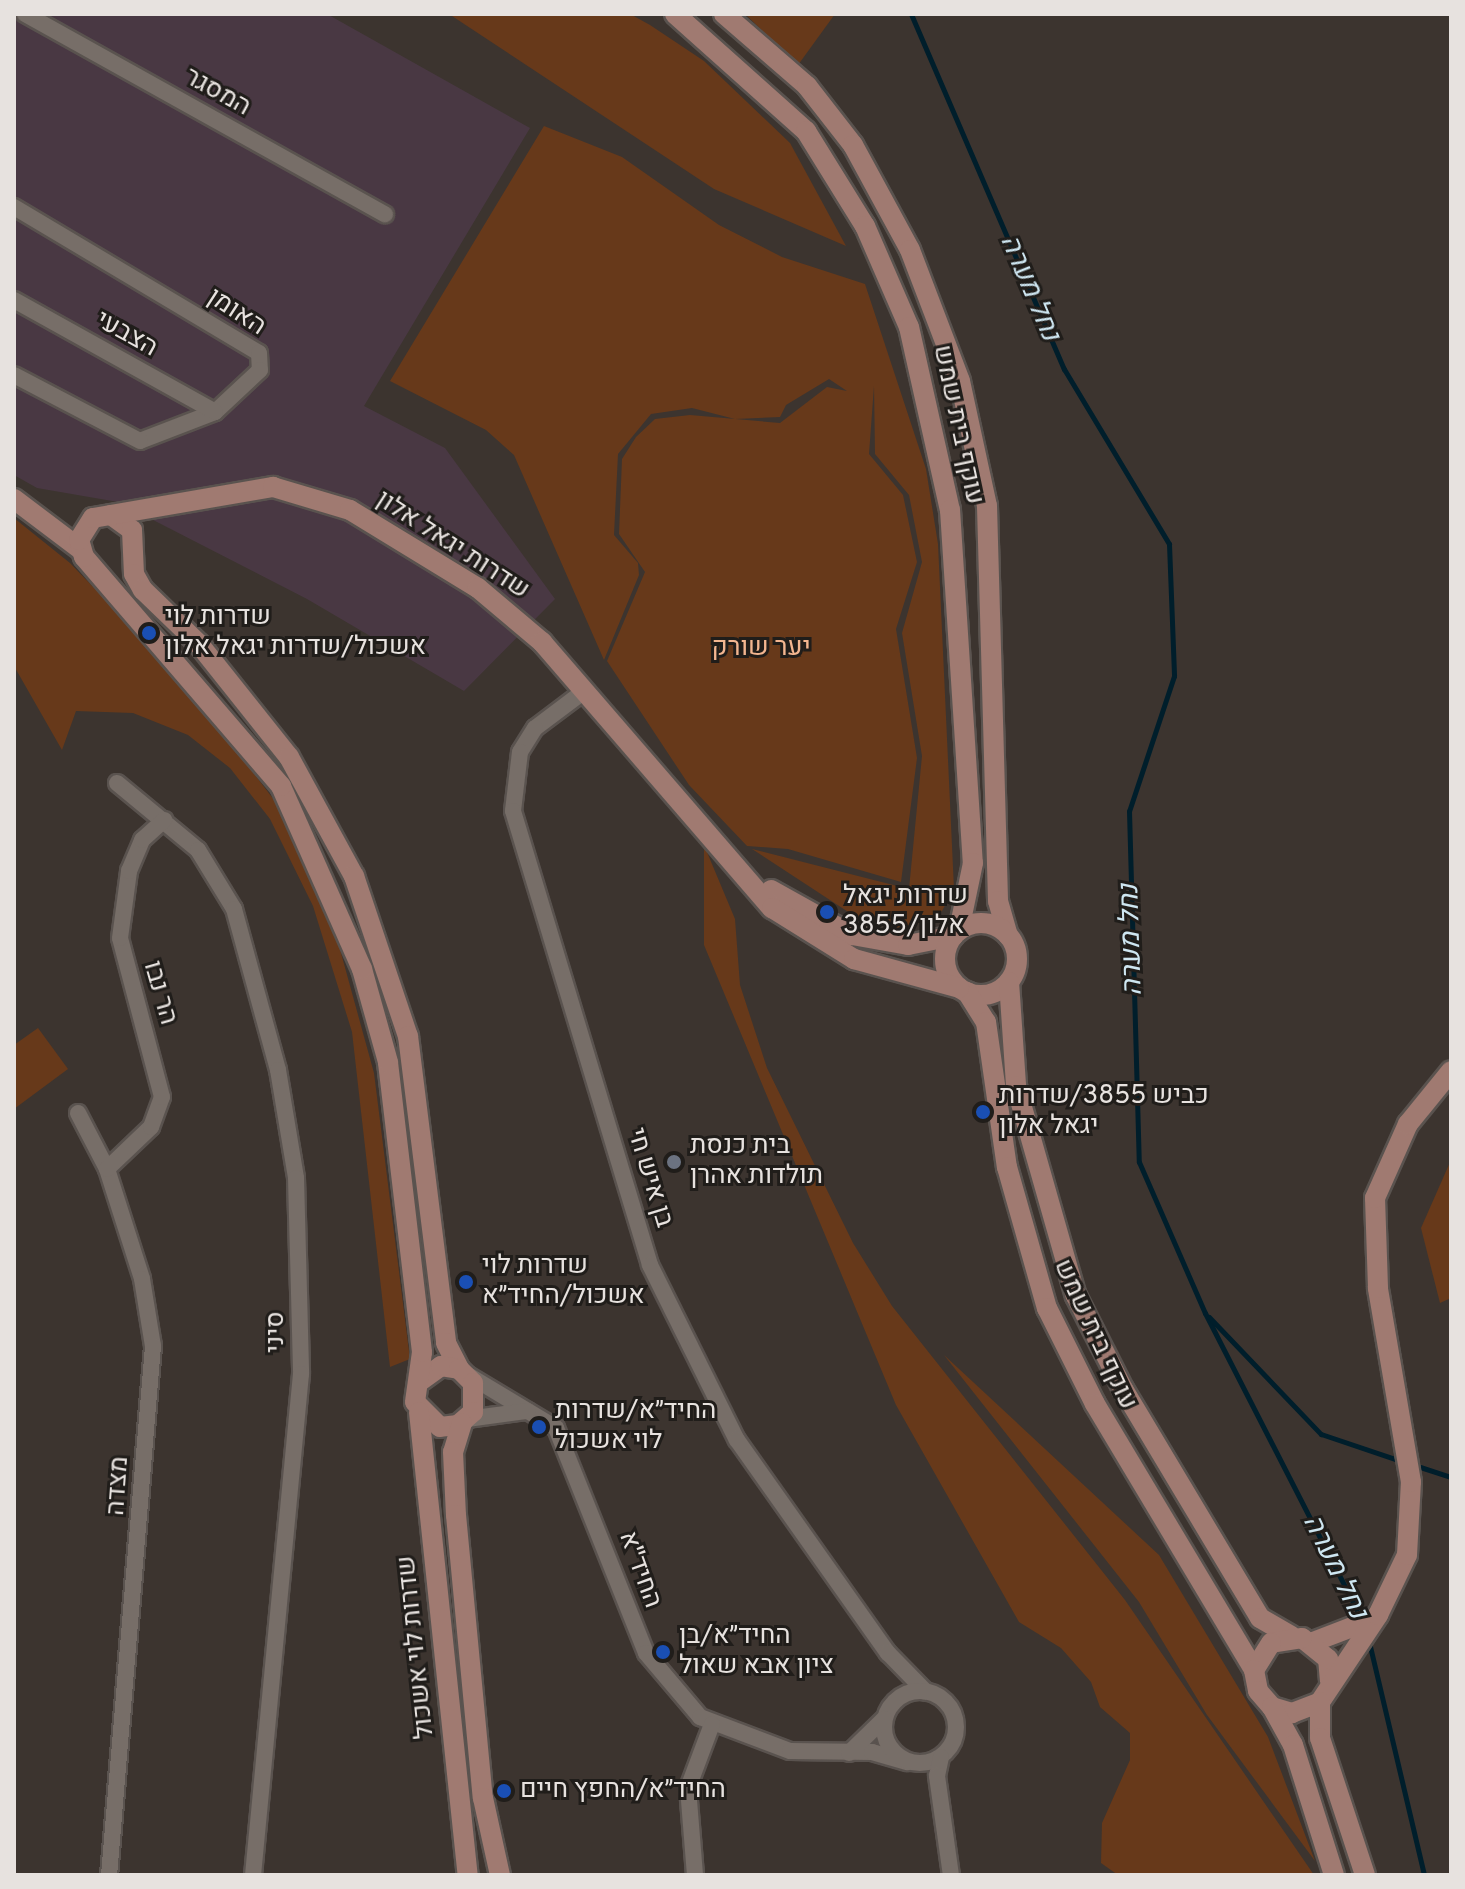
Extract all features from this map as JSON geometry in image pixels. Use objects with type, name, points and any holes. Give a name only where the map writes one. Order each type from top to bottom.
[{"type":"main road","name":"עוקף בית שמש","points":[[675,14],[785,106],[829,161],[865,226],[909,327],[950,510],[973,863],[956,933]]},
{"type":"main road","name":"עוקף בית שמש","points":[[724,14],[829,113],[892,213],[937,317],[971,419],[987,506],[998,901],[1008,935]]},
{"type":"main road","name":"שדרות יגאל אלון","points":[[19,502],[58,517],[102,516],[273,487],[324,497],[478,588],[542,642],[772,908],[826,946],[963,990]]},
{"type":"main road","name":"שדרות יגאל אלון","points":[[19,502],[85,556],[281,786],[362,969],[388,1062],[422,1352],[419,1382]]},
{"type":"main road","points":[[174,503],[133,545],[115,568],[85,556],[81,531],[102,516],[133,545],[143,590],[199,644],[289,757],[354,876],[386,956],[421,1113],[446,1343],[464,1372],[476,1403],[464,1421],[440,1427],[419,1412],[419,1382],[441,1366],[464,1372]]},
{"type":"main road","name":"שדרות יגאל אלון","points":[[708,834],[782,900],[830,926],[888,944],[956,933]]},
{"type":"main road","points":[[990,924],[1008,935],[1017,962],[1009,982],[990,994],[963,990],[945,963],[956,933],[990,924]]},
{"type":"main road","name":"עוקף בית שמש","points":[[1009,982],[1007,1038],[1019,1101],[1076,1296],[1123,1389],[1260,1618],[1291,1636]]},
{"type":"main road","name":"עוקף בית שמש","points":[[963,990],[986,1022],[1007,1167],[1047,1308],[1095,1404],[1254,1670]]},
{"type":"main road","points":[[1365,1875],[1320,1738],[1320,1702],[1330,1681],[1378,1615],[1407,1555],[1412,1511],[1378,1288],[1375,1198],[1408,1124],[1451,1071]]},
{"type":"main road","name":"שדרות לוי אשכול","points":[[419,1412],[468,1875]]},
{"type":"main road","name":"שדרות לוי אשכול","points":[[464,1421],[453,1452],[457,1530],[483,1798],[500,1875]]},
{"type":"main road","points":[[1313,1642],[1378,1615]]},
{"type":"main road","points":[[1330,1681],[1328,1659],[1313,1642],[1291,1636],[1271,1643],[1254,1670],[1258,1691],[1272,1707],[1293,1745],[1334,1875]]},
{"type":"main road","points":[[1272,1707],[1292,1713],[1320,1702]]},
{"type":"street","name":"המסגר","points":[[25,14],[385,214]]},
{"type":"street","name":"האומן","points":[[14,207],[259,353],[260,370],[215,412],[140,441],[14,375]]},
{"type":"street","name":"הצבעי","points":[[14,300],[215,412]]},
{"type":"street","name":"בן איש חי","points":[[583,692],[535,728],[520,752],[513,811],[650,1265],[737,1440],[888,1653],[926,1692]]},
{"type":"street","name":"סיני","points":[[117,783],[198,850],[234,909],[278,1070],[296,1178],[301,1374],[253,1875]]},
{"type":"street","name":"הר נבו","points":[[107,1169],[151,1127],[162,1097],[120,938],[129,871],[142,840],[164,820]]},
{"type":"street","name":"מצדה","points":[[78,1113],[107,1169],[142,1279],[153,1346],[109,1875]]},
{"type":"street","name":"החיד\"א","points":[[464,1372],[544,1417],[565,1442],[646,1653],[679,1698],[712,1724],[790,1751],[848,1754],[914,1763]]},
{"type":"street","points":[[464,1421],[507,1409],[544,1417]]},
{"type":"street","name":"בן איש חי","points":[[887,1713],[897,1681],[888,1653]]},
{"type":"street","points":[[848,1754],[905,1694],[926,1692],[947,1703],[956,1725],[941,1757],[939,1792],[951,1875]]},
{"type":"street","points":[[887,1713],[886,1740],[914,1763],[939,1792]]},
{"type":"street","points":[[695,1875],[687,1840],[692,1768],[712,1724]]},
{"type":"street","points":[[914,1763],[941,1757]]},
{"type":"shaded area","points":[[14,14],[327,14],[530,128],[364,406],[445,448],[555,599],[464,691],[307,599],[118,502],[37,488],[14,475]]},
{"type":"green space","points":[[449,14],[630,14],[650,25],[704,61],[790,143],[846,246],[714,189]]},
{"type":"green space","points":[[745,14],[835,14],[798,65]]},
{"type":"green space","name":"יער שורק","points":[[544,126],[622,157],[719,225],[782,257],[865,284],[926,469],[938,544],[954,889],[942,911],[924,922],[896,928],[862,921],[752,849],[909,889],[922,756],[902,633],[922,562],[909,495],[875,454],[874,386],[869,454],[903,495],[917,562],[896,629],[917,758],[901,882],[788,849],[747,846],[689,785],[607,661],[645,572],[619,534],[622,459],[636,437],[655,419],[690,415],[735,419],[692,408],[651,414],[618,454],[614,535],[638,563],[639,575],[604,660],[514,455],[486,430],[390,381]],"holes":[[[829,379],[847,391],[827,387],[780,423],[735,419],[780,417],[786,405]]]},
{"type":"green space","points":[[14,518],[70,563],[178,675],[281,809],[330,913],[374,1073],[410,1359],[390,1367],[352,1032],[313,906],[270,819],[230,768],[188,735],[133,713],[76,711],[62,750],[14,666]]},
{"type":"green space","points":[[704,845],[735,919],[740,985],[767,1068],[853,1243],[892,1306],[1125,1600],[1314,1875],[1118,1875],[1101,1863],[1102,1823],[1130,1760],[1130,1733],[1100,1707],[1091,1682],[1061,1648],[1019,1622],[896,1405],[704,945]]},
{"type":"green space","points":[[38,1028],[68,1069],[14,1109],[14,1045]]},
{"type":"green space","points":[[1451,1160],[1451,1298],[1440,1303],[1421,1228]]},
{"type":"green space","points":[[944,1355],[1159,1555],[1268,1737],[1315,1861],[1207,1715],[1139,1602]]},
{"type":"waterway","name":"נחל מערה","points":[[911,14],[1064,369],[1169,544],[1174,676],[1129,811],[1139,1162],[1205,1313],[1361,1618]]},
{"type":"waterway","points":[[1209,1317],[1321,1434],[1401,1461]]},
{"type":"waterway","points":[[1414,1465],[1451,1477]]},
{"type":"waterway","name":"נחל מערה","points":[[1369,1642],[1424,1875]]},
{"type":"place","name":"שדרות לוי אשכול/שדרות יגאל אלון","points":[[149,633]]},
{"type":"place","name":"שדרות יגאל אלון/3855","points":[[827,912]]},
{"type":"place","name":"כביש 3855/שדרות יגאל אלון","points":[[983,1112]]},
{"type":"place","name":"בית כנסת תולדות אהרן","points":[[674,1162]]},
{"type":"place","name":"שדרות לוי אשכול/החיד״א","points":[[466,1282]]},
{"type":"place","name":"החיד״א/שדרות לוי אשכול","points":[[539,1427]]},
{"type":"place","name":"החיד״א/בן ציון אבא שאול","points":[[663,1652]]},
{"type":"place","name":"החיד״א/החפץ חיים","points":[[504,1791]]}]
